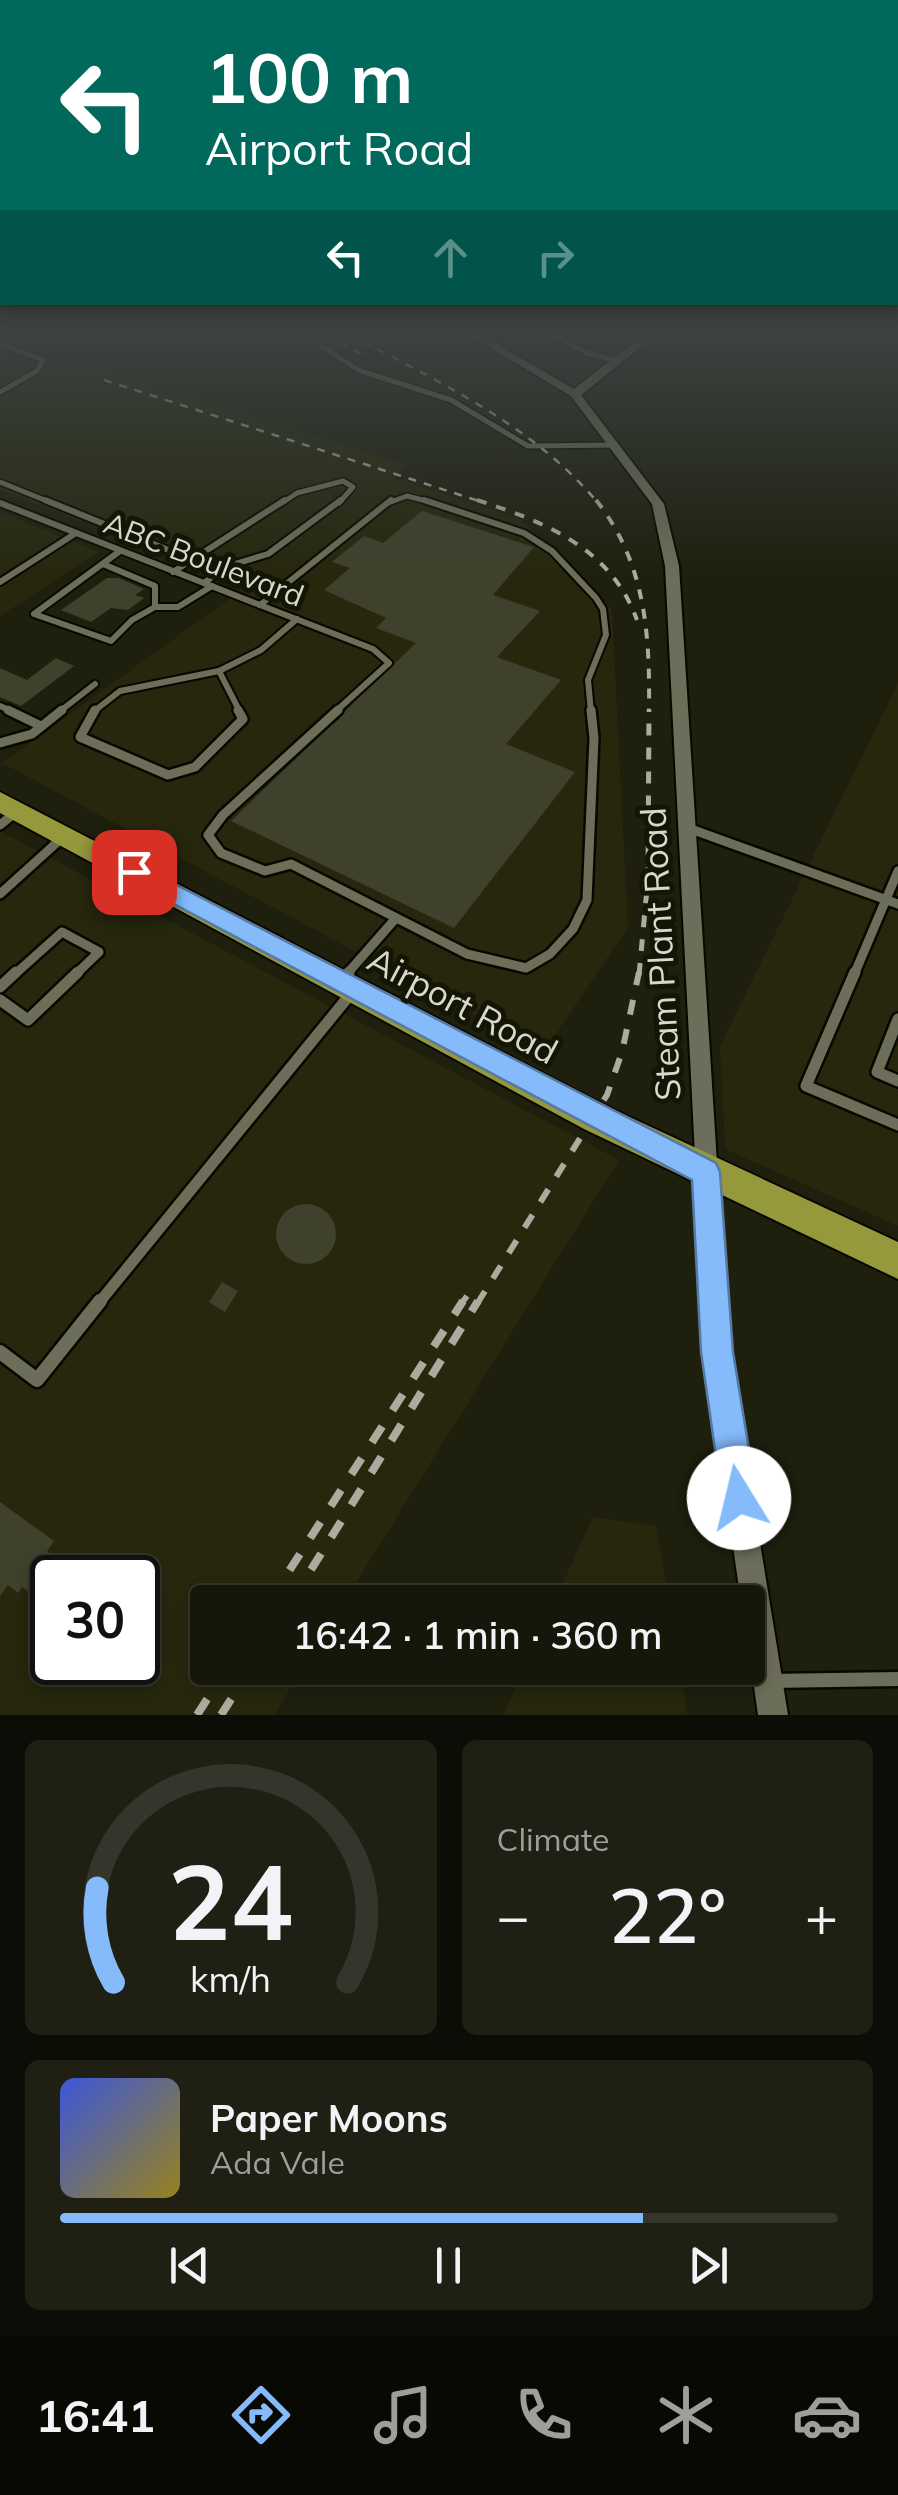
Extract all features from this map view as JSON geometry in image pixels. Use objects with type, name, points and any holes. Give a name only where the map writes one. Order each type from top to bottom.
[{"type":"highway","name":"Airport Road","points":[[6,812],[65,835],[706,1172],[898,1262]]},
{"type":"street","name":"Steam Plant Road","points":[[591,414],[658,504],[672,566],[717,1352],[773,1715]]},
{"type":"lane","points":[[474,414],[528,446],[615,445]]},
{"type":"lane","points":[[120,551],[34,614],[112,641],[132,620],[156,606],[178,607],[225,567],[268,554],[338,504],[353,487],[344,481],[310,486],[173,572]]},
{"type":"lane","points":[[0,482],[193,560]]},
{"type":"lane","points":[[0,1352],[38,1380],[297,1055],[396,918],[466,954],[526,968],[550,954],[574,929],[587,900],[594,738],[588,680],[606,636],[603,609],[568,566],[524,533],[407,496],[392,499],[371,514],[260,605]]},
{"type":"lane","name":"ABC Boulevard","points":[[0,503],[373,649],[389,663],[222,816],[208,836],[221,853],[265,871],[291,864],[396,918]]},
{"type":"lane","points":[[44,520],[64,508]]},
{"type":"lane","points":[[0,582],[76,533]]},
{"type":"lane","points":[[103,564],[155,586],[156,606]]},
{"type":"lane","points":[[218,672],[243,718],[195,768],[168,775],[80,737],[87,717],[110,694],[166,678],[218,672],[280,637],[297,619]]},
{"type":"lane","points":[[0,742],[17,740],[41,726],[95,684]]},
{"type":"lane","points":[[0,706],[41,726]]},
{"type":"lane","points":[[685,828],[898,904]]},
{"type":"lane","points":[[0,894],[65,835]]},
{"type":"lane","points":[[898,870],[806,1086],[898,1125]]},
{"type":"lane","points":[[0,987],[62,932],[99,952],[28,1020],[0,1000]]},
{"type":"lane","points":[[898,1019],[877,1072],[898,1081]]},
{"type":"lane","points":[[768,1681],[898,1679]]},
{"type":"shaded area","points":[[0,414],[245,414],[407,465],[395,478],[520,519],[612,609],[628,927],[544,1052],[2,763],[247,586],[0,490]]},
{"type":"shaded area","points":[[0,512],[99,552],[0,616]]},
{"type":"shaded area","points":[[898,683],[898,1226],[725,1149],[720,1046]]},
{"type":"shaded area","points":[[0,831],[619,1160],[355,1585],[190,1585],[190,1685],[293,1685],[274,1715],[0,1715]]},
{"type":"shaded area","points":[[593,1517],[656,1526],[666,1585],[562,1585]]},
{"type":"shaded area","points":[[517,1685],[683,1685],[687,1715],[503,1715]]},
{"type":"building","points":[[422,511],[534,547],[493,595],[540,611],[497,657],[561,680],[506,744],[575,772],[454,928],[231,821],[416,643],[376,628],[386,618],[324,590],[350,568],[332,562],[364,536],[383,543]]},
{"type":"building","points":[[107,578],[119,578],[144,589],[135,595],[144,598],[128,610],[111,608],[91,622],[61,610]]},
{"type":"building","points":[[56,658],[74,666],[21,706],[0,697],[0,668],[27,680]]},
{"type":"building","points":[[306,1204],[327,1213],[336,1234],[327,1255],[306,1264],[285,1255],[276,1234],[285,1213]]},
{"type":"building","points":[[222,1282],[238,1291],[225,1312],[209,1302]]},
{"type":"building","points":[[0,1502],[54,1541],[47,1551],[53,1555],[30,1555],[30,1593],[22,1587],[18,1593],[8,1585],[0,1596]]},
{"type":"railway","points":[[209,414],[485,503]]},
{"type":"railway","points":[[493,414],[544,450],[598,503]]},
{"type":"railway","points":[[477,500],[527,518],[573,541],[611,574],[637,620]]},
{"type":"railway","points":[[596,500],[626,549],[642,601],[649,711]]},
{"type":"railway","points":[[639,975],[648,878],[649,711]]},
{"type":"railway","points":[[477,1304],[607,1095],[622,1052],[639,972]]},
{"type":"railway","points":[[461,1303],[467,1296]]},
{"type":"railway","points":[[302,1585],[478,1301]]},
{"type":"railway","points":[[280,1585],[461,1303]]},
{"type":"railway","points":[[197,1715],[216,1685]]},
{"type":"railway","points":[[221,1715],[240,1685]]},
{"type":"route","points":[[134,872],[594,1117],[706,1172],[717,1352],[739,1498]]}]
